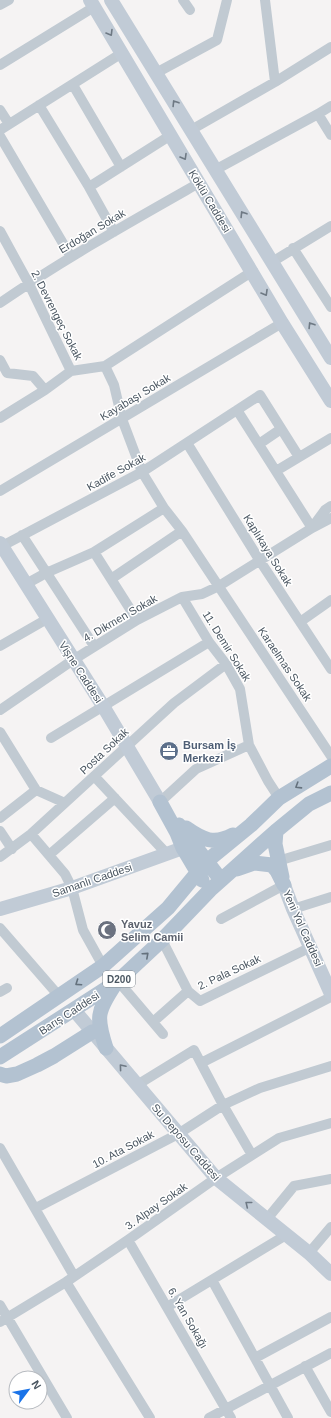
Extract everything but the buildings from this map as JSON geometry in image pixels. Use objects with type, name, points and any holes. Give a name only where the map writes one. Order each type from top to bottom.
[{"type":"main road","name":"Köklü Caddesi","points":[[111,0],[331,358]]},
{"type":"main road","name":"Köklü Caddesi","points":[[92,4],[253,271],[282,323],[331,401]]},
{"type":"main road","name":"Vişne Caddesi","points":[[1,545],[127,746],[160,802]]},
{"type":"main road","name":"D200","points":[[207,861],[251,825],[279,798],[331,766]]},
{"type":"main road","name":"D200","points":[[221,880],[276,830],[309,804],[331,793]]},
{"type":"main road","points":[[160,802],[221,880]]},
{"type":"main road","points":[[160,802],[196,872],[210,890]]},
{"type":"main road","points":[[177,822],[196,835],[216,842],[224,840],[251,825]]},
{"type":"main road","points":[[276,830],[275,863],[284,885]]},
{"type":"main road","points":[[168,908],[184,881],[185,872],[183,848]]},
{"type":"main road","name":"Samanlı Caddesi","points":[[0,909],[72,888],[183,848]]},
{"type":"main road","name":"Barış Caddesi","points":[[0,1036],[103,966],[168,908],[196,872],[207,861]]},
{"type":"main road","points":[[233,870],[254,863],[275,863]]},
{"type":"main road","name":"Barış Caddesi","points":[[0,1058],[118,981],[162,940],[221,880]]},
{"type":"main road","name":"Yeni Yol Caddesi","points":[[284,885],[293,909],[311,946],[331,994]]},
{"type":"main road","points":[[106,1048],[98,1022],[104,1002],[118,981]]},
{"type":"main road","points":[[59,996],[74,1010]]},
{"type":"main road","name":"Su Deposu Caddesi","points":[[74,1010],[216,1178],[309,1253],[331,1274]]},
{"type":"main road","points":[[0,1074],[6,1076],[17,1074],[37,1065],[92,1032]]},
{"type":"street","points":[[0,5],[9,0]]},
{"type":"street","points":[[183,0],[190,10]]},
{"type":"street","points":[[156,73],[217,40],[227,0]]},
{"type":"street","points":[[265,0],[275,82]]},
{"type":"street","points":[[0,65],[92,4]]},
{"type":"street","points":[[191,130],[275,82],[331,47]]},
{"type":"street","points":[[0,130],[122,53]]},
{"type":"street","points":[[73,85],[121,167]]},
{"type":"street","points":[[39,105],[89,187],[114,232]]},
{"type":"street","points":[[215,170],[331,106]]},
{"type":"street","points":[[0,110],[9,124]]},
{"type":"street","points":[[318,114],[331,135]]},
{"type":"street","points":[[89,187],[171,135]]},
{"type":"street","points":[[0,136],[71,257]]},
{"type":"street","name":"Erdoğan Sokak","points":[[0,303],[71,257],[199,183]]},
{"type":"street","points":[[272,262],[331,226]]},
{"type":"street","name":"2. Devrengeç Sokak","points":[[0,232],[28,284],[71,371],[105,366]]},
{"type":"street","points":[[293,248],[331,307]]},
{"type":"street","points":[[218,586],[182,531],[164,508],[142,472],[122,419],[114,385],[105,366],[253,271]]},
{"type":"street","name":"Kayabaşı Sokak","points":[[0,491],[282,323]]},
{"type":"street","points":[[0,360],[4,375],[33,376],[45,390]]},
{"type":"street","points":[[0,418],[45,390],[71,371]]},
{"type":"street","name":"Kadife Sokak","points":[[1,545],[142,472],[260,395],[281,429]]},
{"type":"street","points":[[237,410],[312,528],[325,510],[331,506]]},
{"type":"street","points":[[259,444],[281,429],[299,457]]},
{"type":"street","points":[[276,471],[331,438]]},
{"type":"street","name":"Kaplıkaya Sokak","points":[[187,443],[260,561],[331,669]]},
{"type":"street","points":[[26,584],[46,573],[94,552],[164,508]]},
{"type":"street","name":"4. Dikmen Sokak","points":[[0,710],[94,646],[137,620],[182,597],[202,594],[218,586],[312,528],[331,518]]},
{"type":"street","points":[[111,579],[182,531]]},
{"type":"street","points":[[22,535],[94,646]]},
{"type":"street","points":[[94,552],[137,620]]},
{"type":"street","name":"Karaelmas Sokak","points":[[218,586],[331,756]]},
{"type":"street","name":"11. Demir Sokak","points":[[182,597],[209,642],[226,664],[240,689],[249,745],[279,798]]},
{"type":"street","points":[[300,622],[331,600]]},
{"type":"street","points":[[0,646],[47,619]]},
{"type":"street","points":[[51,738],[209,642]]},
{"type":"street","name":"Posta Sokak","points":[[0,858],[31,834],[174,703],[226,664]]},
{"type":"street","points":[[0,732],[36,790],[65,803]]},
{"type":"street","points":[[160,802],[196,769],[249,745]]},
{"type":"street","points":[[95,776],[167,854]]},
{"type":"street","points":[[0,818],[36,790]]},
{"type":"street","points":[[49,855],[115,798]]},
{"type":"street","points":[[0,831],[12,849]]},
{"type":"street","points":[[31,834],[65,874],[72,888],[83,930],[103,966]]},
{"type":"street","points":[[275,863],[331,845]]},
{"type":"street","points":[[221,919],[284,885]]},
{"type":"street","points":[[293,909],[331,897]]},
{"type":"street","points":[[0,928],[59,996]]},
{"type":"street","name":"2. Pala Sokak","points":[[162,940],[188,991],[200,1001],[311,946]]},
{"type":"street","points":[[118,981],[163,1034]]},
{"type":"street","points":[[153,1022],[188,991]]},
{"type":"street","points":[[201,1063],[331,998]]},
{"type":"street","points":[[137,1085],[194,1050],[223,1105],[252,1155]]},
{"type":"street","name":"10. Ata Sokak","points":[[36,1208],[178,1134],[223,1105],[260,1088],[331,1066]]},
{"type":"street","name":"3. Alpay Sokak","points":[[4,1320],[66,1282],[216,1178],[279,1138],[331,1123]]},
{"type":"street","points":[[0,1148],[74,1276]]},
{"type":"street","points":[[267,1220],[294,1186],[331,1179]]},
{"type":"street","points":[[309,1253],[331,1227]]},
{"type":"street","points":[[167,1307],[286,1235]]},
{"type":"street","name":"6. Yan Sokağı","points":[[128,1240],[231,1418]]},
{"type":"street","points":[[212,1280],[288,1418]]},
{"type":"street","points":[[66,1282],[150,1418]]},
{"type":"street","points":[[0,1305],[4,1320],[67,1418]]},
{"type":"street","points":[[255,1358],[331,1317]]},
{"type":"street","points":[[208,1418],[305,1366],[331,1354]]},
{"type":"street","points":[[305,1366],[331,1412]]},
{"type":"place","name":"Bursam İş Merkezi","points":[[169,751]]},
{"type":"place","name":"Yavuz Selim Camii","points":[[107,930]]}]
